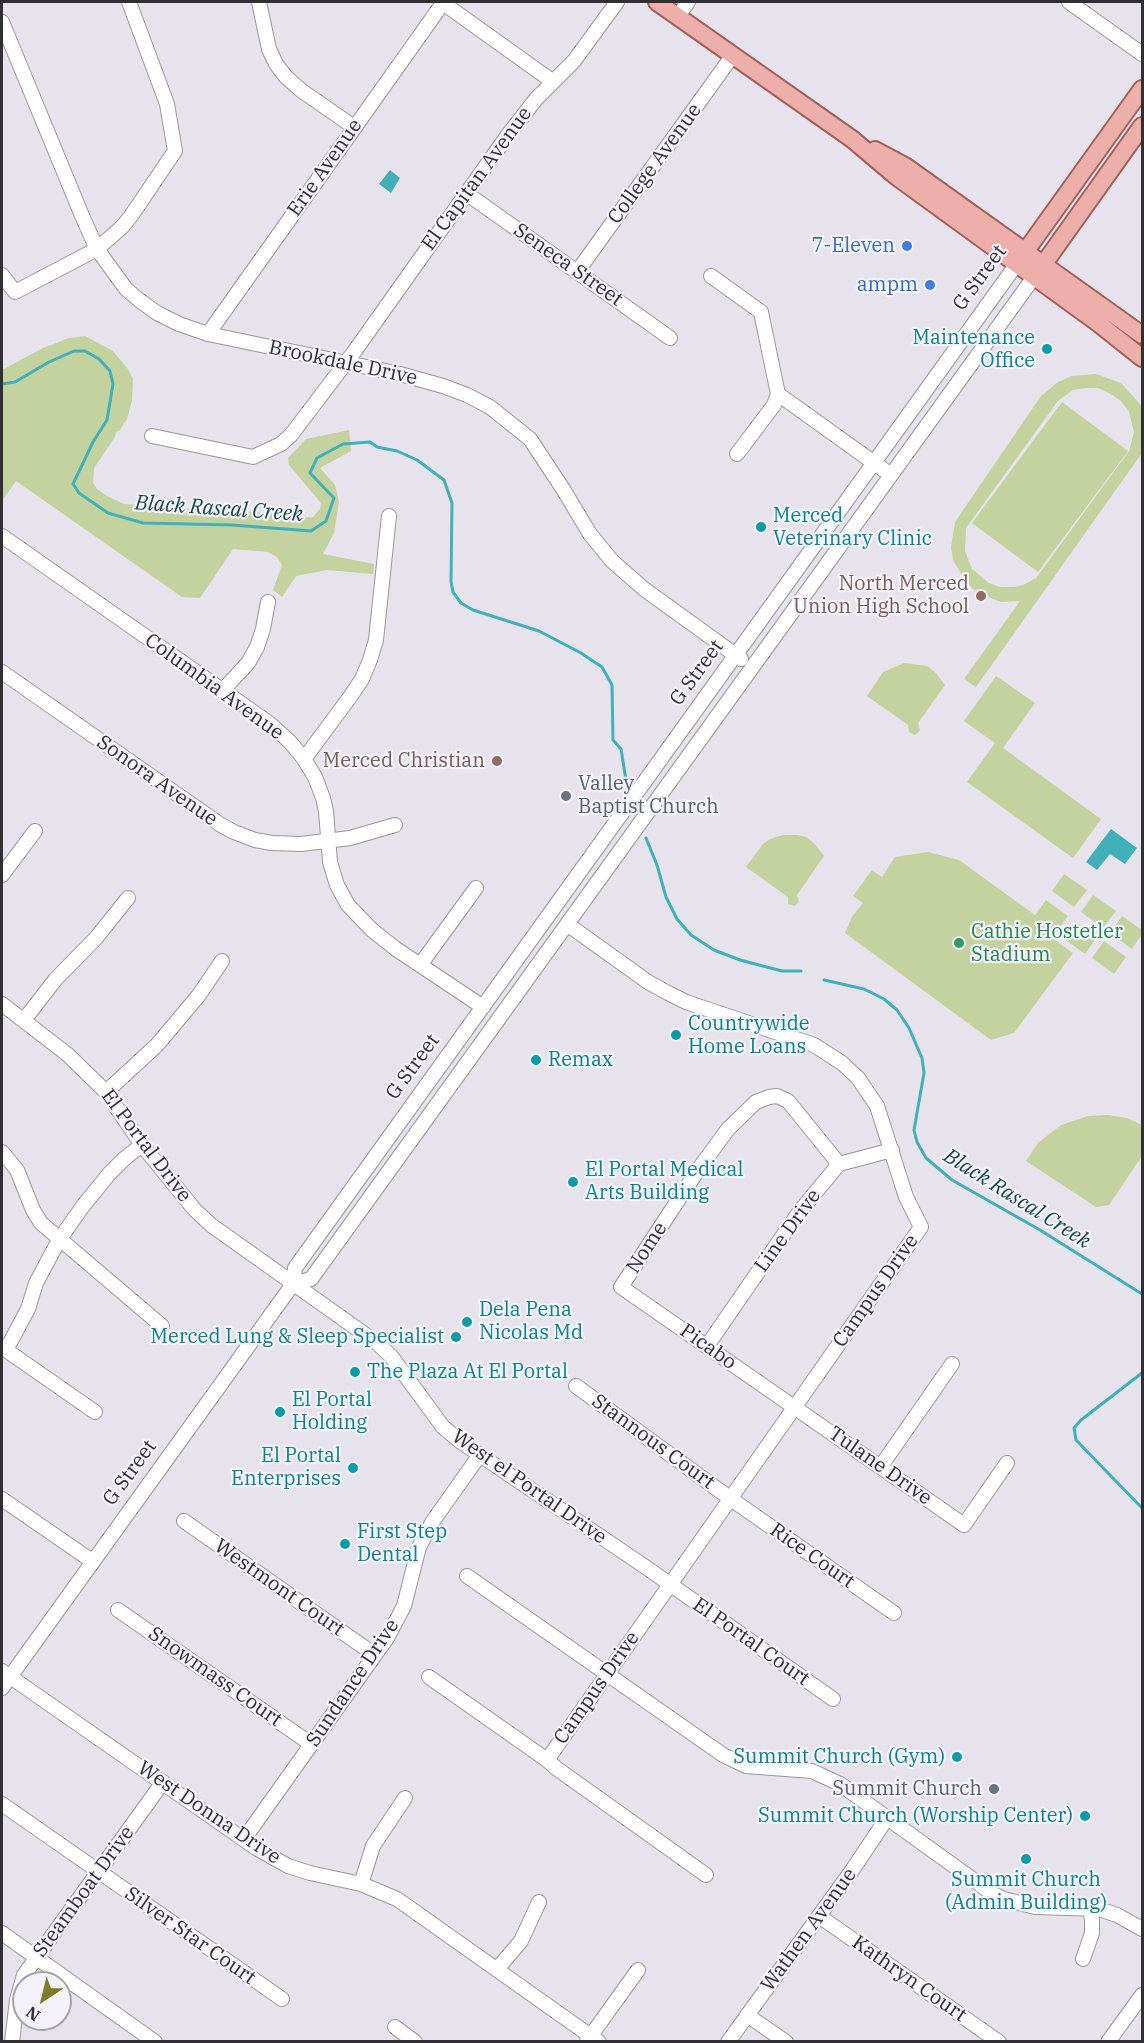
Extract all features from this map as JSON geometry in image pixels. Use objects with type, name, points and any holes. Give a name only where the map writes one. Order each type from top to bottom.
[{"type":"main road","points":[[657,2],[852,139],[897,177],[1016,265],[1039,270],[1143,335]]},
{"type":"main road","name":"G Street","points":[[1016,265],[1143,89]]},
{"type":"main road","name":"G Street","points":[[1039,270],[1143,126]]},
{"type":"main road","points":[[852,139],[905,166],[1026,250],[1039,270],[1143,358]]},
{"type":"street","points":[[2,275],[15,292],[98,249],[131,216],[176,151],[167,104],[129,2]]},
{"type":"street","points":[[259,2],[269,49],[276,64],[286,77],[302,91],[354,126]]},
{"type":"street","name":"El Capitan Avenue","points":[[152,436],[253,457],[280,444],[291,435],[536,99],[574,61],[617,2]]},
{"type":"street","points":[[678,16],[687,2]]},
{"type":"street","points":[[1069,2],[1143,54]]},
{"type":"street","name":"Erie Avenue","points":[[208,334],[443,3],[552,81]]},
{"type":"street","name":"Brookdale Drive","points":[[2,22],[83,218],[98,249],[126,289],[157,313],[208,334],[443,386],[490,407],[530,440],[590,534],[612,561],[644,589],[753,666]]},
{"type":"street","name":"College Avenue","points":[[577,272],[734,55]]},
{"type":"street","name":"Seneca Street","points":[[466,193],[670,338]]},
{"type":"street","name":"G Street","points":[[2,1688],[6,1673],[92,1561],[294,1284],[295,1268],[1016,265]]},
{"type":"street","name":"G Street","points":[[294,1284],[311,1279],[1039,270]]},
{"type":"street","points":[[711,276],[761,312],[778,394],[774,405],[737,454]]},
{"type":"street","points":[[778,394],[891,475]]},
{"type":"street","points":[[304,759],[351,697],[370,660],[375,640],[389,516]]},
{"type":"street","name":"Columbia Avenue","points":[[2,536],[280,732],[304,759],[315,777],[323,798],[330,862],[337,885],[348,905],[372,930],[483,1007]]},
{"type":"street","points":[[222,691],[248,663],[263,629],[268,602]]},
{"type":"street","name":"Sonora Avenue","points":[[2,672],[227,829],[255,840],[272,843],[329,842],[395,825]]},
{"type":"street","points":[[2,875],[35,831]]},
{"type":"street","points":[[420,965],[476,888]]},
{"type":"street","points":[[24,1020],[55,980],[96,938],[128,898]]},
{"type":"street","name":"Campus Drive","points":[[548,1760],[921,1227],[906,1197],[881,1116],[872,1096],[851,1071],[826,1051],[814,1045],[686,1002],[668,993],[648,982],[567,924]]},
{"type":"street","points":[[106,1092],[157,1045],[222,961]]},
{"type":"street","name":"El Portal Drive","points":[[2,1004],[67,1054],[106,1092],[142,1145],[194,1209],[211,1225],[294,1284]]},
{"type":"street","name":"Nome","points":[[621,1287],[722,1137],[756,1102],[777,1096],[788,1101],[839,1164]]},
{"type":"street","points":[[95,1412],[6,1350],[28,1309],[36,1283],[59,1240],[109,1174],[142,1145]]},
{"type":"street","points":[[839,1164],[892,1150]]},
{"type":"street","points":[[2,1152],[17,1170],[33,1210],[41,1223],[162,1326]]},
{"type":"street","name":"Line Drive","points":[[707,1346],[800,1211],[839,1164]]},
{"type":"street","name":"West el Portal Drive","points":[[294,1284],[391,1356],[444,1427],[479,1456],[670,1584]]},
{"type":"street","name":"Picabo","points":[[621,1287],[795,1406]]},
{"type":"street","points":[[881,1466],[952,1364]]},
{"type":"street","name":"Stannous Court","points":[[576,1386],[730,1498]]},
{"type":"street","name":"Tulane Drive","points":[[795,1406],[964,1525],[1007,1463]]},
{"type":"street","name":"Sundance Drive","points":[[244,1839],[387,1638],[404,1606],[419,1547],[433,1521],[479,1456]]},
{"type":"street","name":"Rice Court","points":[[730,1498],[894,1613]]},
{"type":"street","points":[[2,1499],[92,1561]]},
{"type":"street","name":"Westmont Court","points":[[184,1521],[375,1655]]},
{"type":"street","points":[[467,1576],[723,1755],[746,1766],[812,1771],[840,1784],[993,1894],[1004,1899],[1035,1907],[1090,1908],[1117,1914],[1143,1929]]},
{"type":"street","name":"El Portal Court","points":[[670,1584],[833,1699]]},
{"type":"street","name":"Snowmass Court","points":[[118,1610],[311,1744]]},
{"type":"street","name":"West Donna Drive","points":[[6,1673],[275,1860],[310,1873],[362,1884],[382,1891],[404,1903],[498,1968],[592,2039]]},
{"type":"street","points":[[429,1677],[706,1875]]},
{"type":"street","name":"Steamboat Drive","points":[[12,2042],[14,2013],[24,1975],[163,1782]]},
{"type":"street","points":[[362,1884],[373,1846],[405,1798]]},
{"type":"street","name":"Silver Star Court","points":[[2,1804],[282,1999]]},
{"type":"street","name":"Wathen Avenue","points":[[729,2042],[887,1818]]},
{"type":"street","points":[[498,1968],[521,1941],[539,1902]]},
{"type":"street","points":[[1083,1959],[1092,1933],[1090,1908]]},
{"type":"street","name":"Kathryn Court","points":[[819,1916],[999,2042]]},
{"type":"street","points":[[2,1933],[155,2042]]},
{"type":"street","points":[[592,2039],[638,1970]]},
{"type":"street","points":[[1108,2042],[1143,1995]]},
{"type":"street","points":[[747,2015],[786,2042]]},
{"type":"street","points":[[395,2027],[415,2042]]},
{"type":"green space","points":[[85,336],[113,351],[133,379],[132,400],[127,419],[116,432],[94,468],[93,483],[97,489],[124,504],[268,513],[296,518],[313,517],[320,509],[321,503],[289,465],[288,458],[306,439],[349,430],[351,451],[320,468],[335,485],[339,502],[334,533],[323,554],[374,564],[373,574],[327,570],[296,576],[282,597],[273,590],[282,565],[277,557],[268,552],[233,549],[200,598],[182,597],[16,481],[2,501],[2,370],[43,348],[69,338]]},
{"type":"green space","points":[[1096,374],[1121,383],[1140,404],[1142,410],[1142,453],[976,687],[964,679],[1020,601],[1001,602],[993,599],[973,589],[965,580],[953,560],[951,547],[955,522],[1041,396],[1058,382],[1072,376]],"holes":[[[1098,388],[1121,401],[1129,412],[1134,432],[1129,451],[1036,578],[1014,587],[999,587],[989,583],[972,569],[965,551],[966,528],[1058,401],[1073,390]]]},
{"type":"green space","points":[[1062,402],[1128,451],[1038,572],[972,523]]},
{"type":"green space","points":[[904,663],[927,666],[945,685],[918,723],[920,730],[915,735],[909,732],[908,725],[867,696],[883,672]]},
{"type":"green space","points":[[996,676],[1035,703],[1003,748],[1101,819],[1073,858],[967,782],[995,743],[964,721]]},
{"type":"green space","points":[[783,835],[806,837],[824,856],[797,895],[799,902],[794,906],[788,904],[788,897],[746,867],[763,844]]},
{"type":"green space","name":"Cathie Hostetler Stadium","points":[[928,852],[959,860],[1035,915],[1046,900],[1068,916],[1056,933],[1047,926],[1043,932],[1073,953],[1014,1033],[991,1040],[845,933],[852,917],[863,903],[853,896],[872,870],[882,877],[895,857]]},
{"type":"green space","points":[[1064,874],[1087,890],[1074,907],[1052,891]]},
{"type":"green space","points":[[1093,895],[1116,911],[1103,928],[1081,912]]},
{"type":"green space","points":[[1122,916],[1142,930],[1142,934],[1132,949],[1110,933]]},
{"type":"green space","points":[[1075,921],[1097,937],[1085,954],[1063,938]]},
{"type":"green space","points":[[1104,941],[1126,957],[1114,974],[1092,958]]},
{"type":"green space","points":[[1108,1115],[1127,1118],[1142,1125],[1142,1156],[1109,1205],[1096,1207],[1026,1161],[1038,1143],[1061,1125],[1088,1116]]},
{"type":"water","points":[[390,170],[400,178],[391,193],[379,184]]},
{"type":"water","points":[[1111,829],[1137,848],[1125,864],[1110,854],[1097,870],[1086,862]]},
{"type":"waterway","name":"Black Rascal Creek","points":[[2,384],[15,382],[49,362],[74,351],[85,351],[99,359],[110,371],[113,384],[107,420],[93,442],[73,484],[79,493],[108,513],[143,523],[232,525],[311,531],[326,521],[334,498],[310,473],[317,458],[343,444],[370,442],[377,447],[397,451],[417,460],[444,480],[452,503],[451,582],[453,592],[461,603],[473,610],[539,631],[602,667],[612,685],[613,740],[621,749],[626,780]]},
{"type":"waterway","name":"Black Rascal Creek","points":[[646,838],[666,897],[677,919],[691,935],[714,950],[740,960],[782,971],[801,971]]},
{"type":"waterway","name":"Black Rascal Creek","points":[[824,980],[864,989],[884,999],[897,1010],[909,1028],[922,1058],[924,1073],[914,1130],[917,1142],[926,1158],[952,1180],[1040,1230],[1142,1294]]},
{"type":"waterway","name":"Black Rascal Creek","points":[[1142,1373],[1081,1420],[1074,1428],[1076,1440],[1142,1508]]},
{"type":"place","name":"7-Eleven","points":[[907,246]]},
{"type":"place","name":"ampm","points":[[930,285]]},
{"type":"place","name":"Maintenance Office","points":[[1047,349]]},
{"type":"place","name":"Merced Veterinary Clinic","points":[[761,527]]},
{"type":"place","name":"North Merced Union High School","points":[[981,596]]},
{"type":"place","name":"Merced Christian","points":[[497,761]]},
{"type":"place","name":"Valley Baptist Church","points":[[566,796]]},
{"type":"place","name":"Cathie Hostetler Stadium","points":[[959,943]]},
{"type":"place","name":"Countrywide Home Loans","points":[[676,1035]]},
{"type":"place","name":"Remax","points":[[536,1060]]},
{"type":"place","name":"El Portal Medical Arts Building","points":[[573,1182]]},
{"type":"place","name":"Dela Pena Nicolas Md","points":[[467,1322]]},
{"type":"place","name":"Merced Lung & Sleep Specialist","points":[[456,1337]]},
{"type":"place","name":"The Plaza At El Portal","points":[[355,1372]]},
{"type":"place","name":"El Portal Holding","points":[[280,1412]]},
{"type":"place","name":"El Portal Enterprises","points":[[353,1468]]},
{"type":"place","name":"First Step Dental","points":[[345,1544]]},
{"type":"place","name":"Summit Church (Gym)","points":[[957,1757]]},
{"type":"place","name":"Summit Church","points":[[994,1789]]},
{"type":"place","name":"Summit Church (Worship Center)","points":[[1085,1816]]},
{"type":"place","name":"Summit Church (Admin Building)","points":[[1026,1859]]}]
